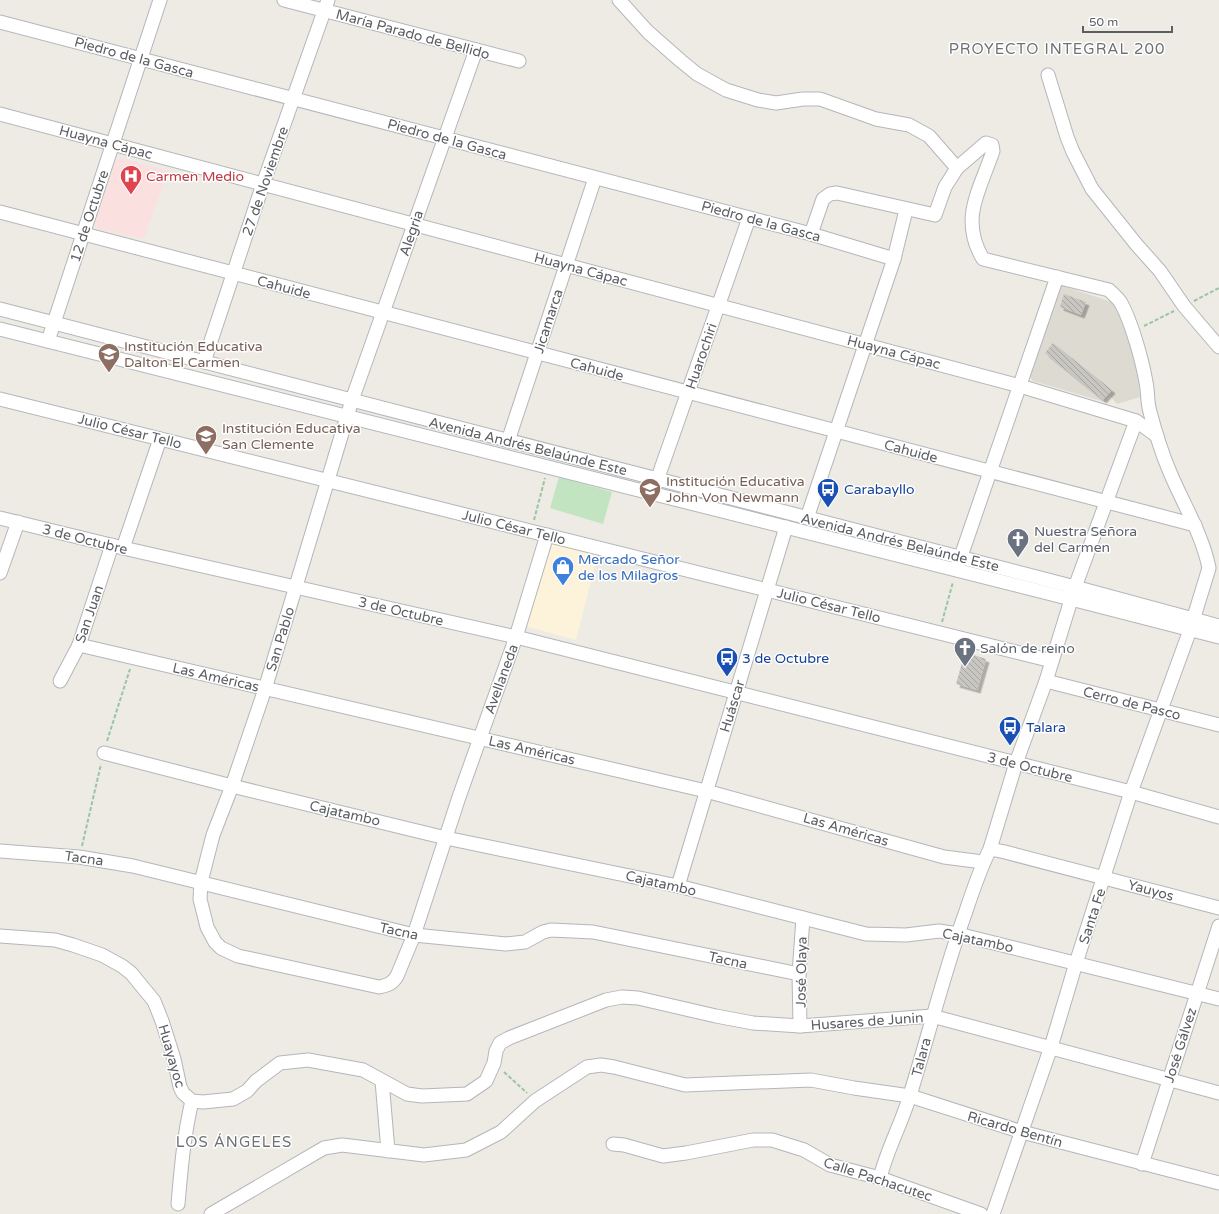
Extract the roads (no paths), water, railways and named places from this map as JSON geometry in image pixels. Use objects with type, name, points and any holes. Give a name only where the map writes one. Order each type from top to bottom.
[{"type":"street","name":"12 de Octubre","points":[[48,342],[160,0]]},
{"type":"street","name":"María Parado de Bellido","points":[[284,0],[326,5],[518,61]]},
{"type":"street","points":[[619,0],[648,32],[681,61],[697,74],[726,90],[758,100],[776,103],[803,99],[820,99],[876,119],[909,125],[929,136],[957,168],[945,188],[935,215],[906,210],[837,193],[830,194],[823,200],[812,234]]},
{"type":"street","name":"27 de Noviembre","points":[[204,362],[234,274],[262,184],[326,5]]},
{"type":"street","name":"Piedro de la Gasca","points":[[0,22],[812,234],[894,260]]},
{"type":"street","name":"Alegria","points":[[347,417],[476,50]]},
{"type":"street","points":[[1048,75],[1073,152],[1092,189],[1160,271],[1184,306],[1219,347]]},
{"type":"street","name":"Huayna Cápac","points":[[0,114],[1020,386],[1136,421],[1157,436]]},
{"type":"street","name":"Santa Fe","points":[[957,168],[986,143],[992,145],[993,151],[976,195],[973,208],[972,231],[976,247],[983,259],[1109,290],[1121,303],[1142,365],[1146,382],[1149,410],[1157,436],[1169,470],[1195,525],[1208,558],[1209,568],[1192,624],[1131,792],[1076,963],[1051,1047],[993,1214]]},
{"type":"street","name":"Jicamarca","points":[[508,441],[595,178]]},
{"type":"street","points":[[807,518],[894,260],[906,210]]},
{"type":"street","name":"Cahuide","points":[[0,212],[537,354],[1195,525]]},
{"type":"street","name":"Huarochiri","points":[[652,494],[749,218]]},
{"type":"street","points":[[959,564],[1057,277]]},
{"type":"street","name":"Avenida Andrés Belaúnde Este","points":[[0,309],[807,518],[959,564]]},
{"type":"street","name":"Avenida Andrés Belaúnde Este","points":[[0,329],[786,527],[959,564],[1192,624],[1219,626]]},
{"type":"street","name":"Julio César Tello","points":[[0,399],[1052,661]]},
{"type":"street","name":"San Pablo","points":[[222,948],[215,942],[207,927],[200,899],[201,882],[213,835],[232,786],[265,689],[347,417]]},
{"type":"street","name":"Talara","points":[[880,1178],[884,1163],[910,1096],[932,1016],[958,934],[983,862],[990,849],[1016,763],[1046,681],[1073,593],[1105,502],[1136,421]]},
{"type":"street","name":"San Juan","points":[[60,681],[79,645],[160,439]]},
{"type":"street","name":"3 de Octubre","points":[[0,518],[117,547],[516,637],[1131,792],[1219,817]]},
{"type":"street","points":[[0,573],[18,522]]},
{"type":"street","name":"Huáscar","points":[[678,886],[786,527]]},
{"type":"street","name":"Avellaneda","points":[[222,948],[238,956],[379,987],[388,986],[393,982],[397,976],[414,935],[479,738],[516,637],[547,535]]},
{"type":"street","name":"Avenida Andrés Belaúnde Este","points":[[1192,624],[1219,637]]},
{"type":"street","name":"Las Américas","points":[[79,645],[706,791],[944,857],[983,862]]},
{"type":"street","name":"Cerro de Pasco","points":[[1046,681],[1219,725]]},
{"type":"street","name":"Cajatambo","points":[[104,754],[446,838],[678,886],[866,934],[906,935],[939,931],[958,934],[1219,999]]},
{"type":"street","name":"Yauyos","points":[[990,849],[1219,908]]},
{"type":"street","name":"Tacna","points":[[0,851],[79,857],[133,866],[414,935],[506,944],[525,942],[542,932],[551,930],[593,932],[799,974]]},
{"type":"street","name":"José Olaya","points":[[800,1026],[799,974],[803,918]]},
{"type":"street","name":"José Gálvez","points":[[1142,1164],[1219,926]]},
{"type":"street","name":"Huayayoc","points":[[0,936],[55,940],[102,955],[131,972],[154,1001],[174,1059],[182,1094],[192,1101],[203,1102],[233,1099],[247,1091],[256,1081],[280,1063],[308,1060],[363,1070],[382,1082],[407,1094],[422,1096],[467,1094],[486,1081],[494,1063]]},
{"type":"street","name":"Husares de Junin","points":[[494,1063],[496,1051],[500,1043],[509,1038],[606,1000],[622,997],[638,998],[753,1023],[800,1026],[932,1016],[1219,1093]]},
{"type":"street","name":"Ricardo Bentín","points":[[211,1214],[324,1148],[342,1145],[424,1155],[466,1150],[501,1132],[535,1101],[587,1067],[601,1065],[614,1066],[685,1085],[811,1080],[910,1096],[1022,1132],[1219,1183]]},
{"type":"street","points":[[382,1082],[388,1151]]},
{"type":"street","points":[[178,1204],[188,1118],[192,1101]]},
{"type":"street","name":"Calle Pachacutec","points":[[613,1144],[624,1145],[663,1156],[753,1140],[772,1140],[804,1150],[830,1165],[880,1178],[980,1214]]},
{"type":"place","name":"Carmen Medio","points":[[131,196]]},
{"type":"place","name":"Institución Educativa Dalton El Carmen","points":[[109,374]]},
{"type":"place","name":"Institución Educativa San Clemente","points":[[206,456]]},
{"type":"place","name":"Institución Educativa John Von Newmann","points":[[650,508]]},
{"type":"place","name":"Carabayllo","points":[[828,508]]},
{"type":"place","name":"Nuestra Señora del Carmen","points":[[1018,558]]},
{"type":"place","name":"Mercado Señor de los Milagros","points":[[563,586]]},
{"type":"place","name":"Salón de reino","points":[[965,668]]},
{"type":"place","name":"3 de Octubre","points":[[727,678]]},
{"type":"place","name":"Talara","points":[[1010,746]]},
{"type":"district","name":"PROYECTO INTEGRAL 200","points":[[1057,49]]},
{"type":"district","name":"LOS ÁNGELES","points":[[234,1142]]}]
